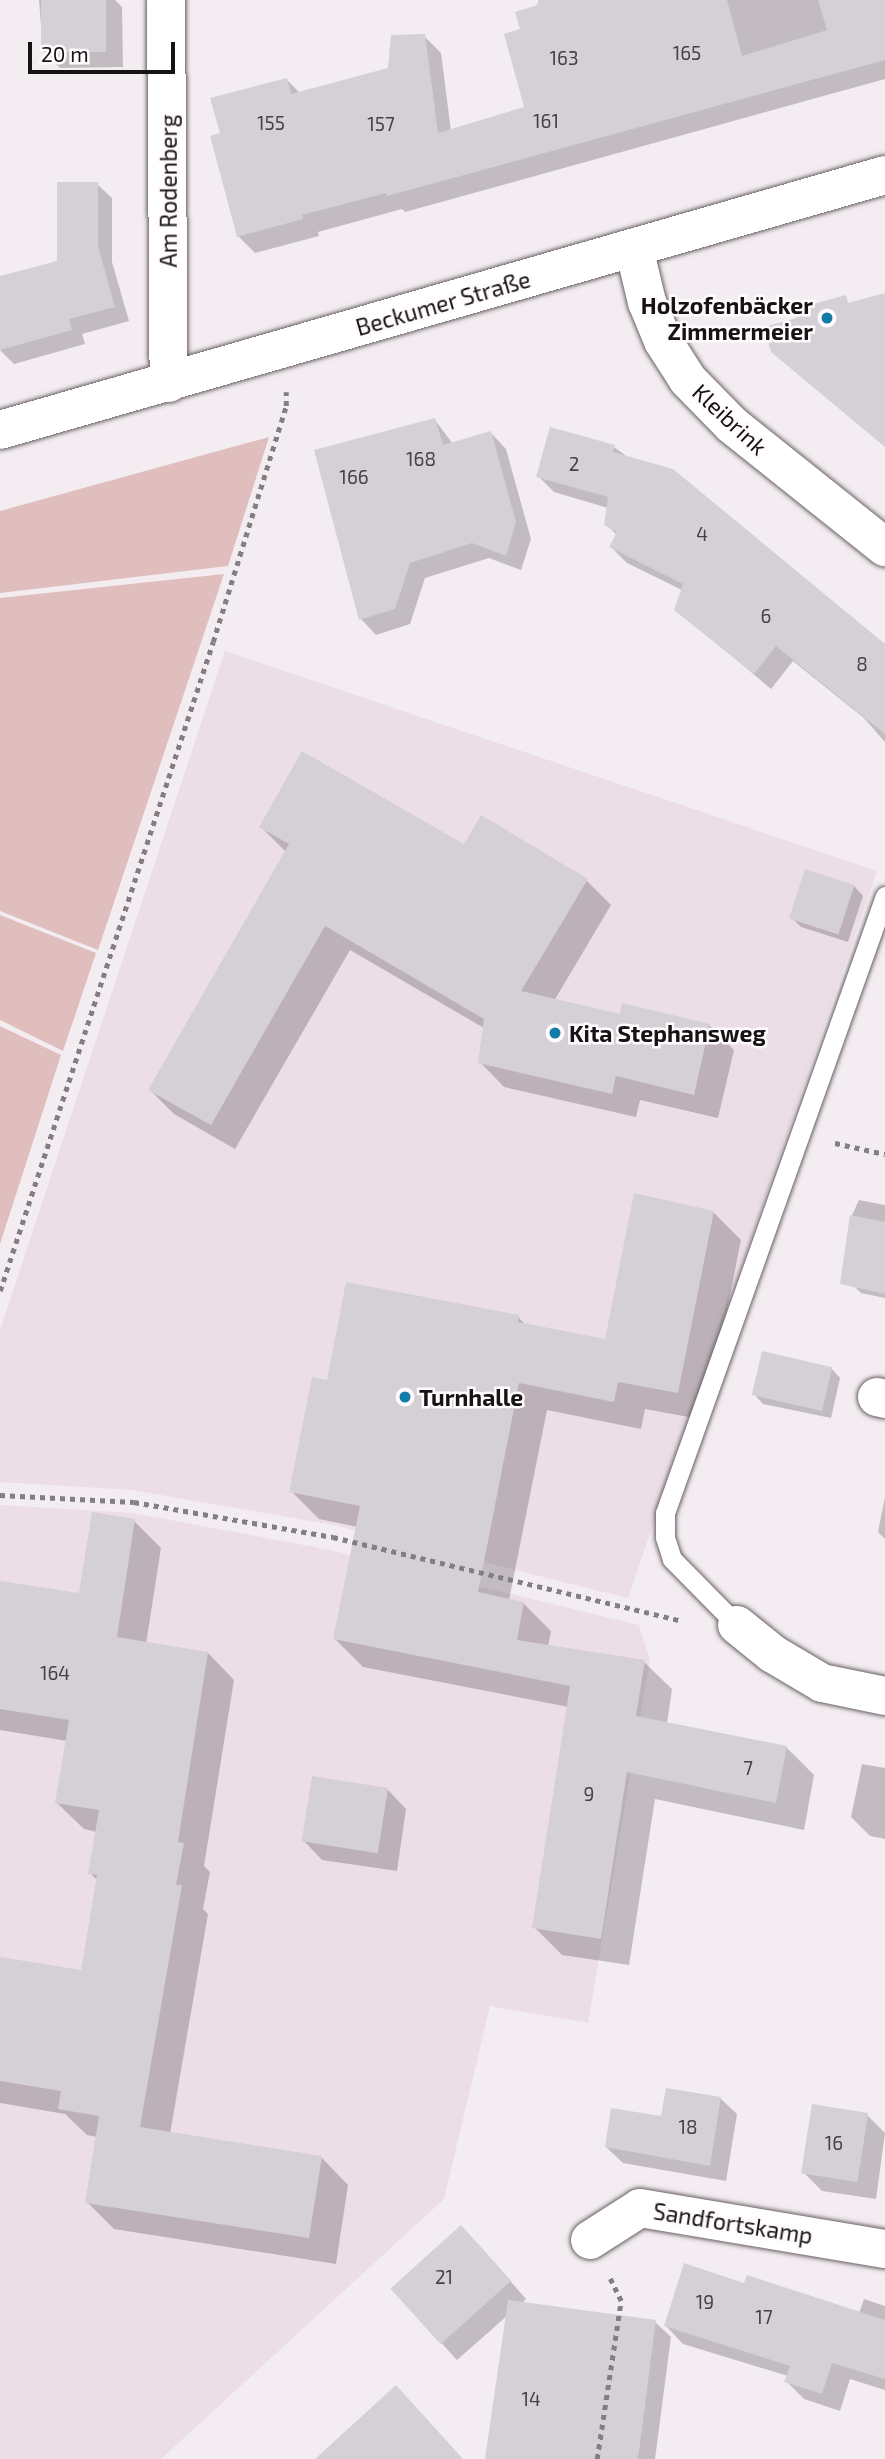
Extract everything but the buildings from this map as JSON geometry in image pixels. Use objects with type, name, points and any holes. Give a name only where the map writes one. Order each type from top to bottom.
[{"type":"street","name":"Am Rodenberg","points":[[166,0],[169,383]]},
{"type":"street","name":"Beckumer Straße","points":[[0,430],[286,351],[410,311],[885,175]]},
{"type":"street","name":"Kleibrink","points":[[634,248],[647,302],[663,341],[688,380],[732,425],[885,547]]},
{"type":"street","points":[[737,1625],[773,1654],[822,1683],[885,1696]]},
{"type":"street","name":"Sandfortskamp","points":[[590,2240],[640,2208],[885,2249]]},
{"type":"lane","points":[[737,1625],[673,1559],[665,1537],[665,1513],[885,896]]},
{"type":"path","points":[[0,1292],[286,406],[286,351]]},
{"type":"path","points":[[800,1136],[885,1154]]},
{"type":"path","points":[[0,1495],[134,1502],[333,1537],[622,1608],[682,1620],[737,1625]]},
{"type":"path","points":[[590,2240],[621,2301],[597,2459]]},
{"type":"shaded area","points":[[269,437],[228,566],[0,593],[0,511]]},
{"type":"shaded area","points":[[224,574],[98,950],[0,911],[0,598]]},
{"type":"shaded area","points":[[225,651],[877,871],[628,1598],[334,1525],[132,1490],[0,1482],[0,1330]]},
{"type":"shaded area","points":[[0,915],[96,953],[63,1051],[0,1020]]},
{"type":"shaded area","points":[[0,1026],[61,1055],[0,1244]]},
{"type":"shaded area","points":[[0,1505],[133,1513],[330,1550],[639,1625],[650,1660],[588,2023],[490,2006],[444,2199],[161,2459],[0,2459]]},
{"type":"place","name":"Holzofenbäcker Zimmermeier","points":[[827,318]]},
{"type":"place","name":"Kita Stephansweg","points":[[555,1033]]},
{"type":"place","name":"Turnhalle","points":[[405,1397]]}]
